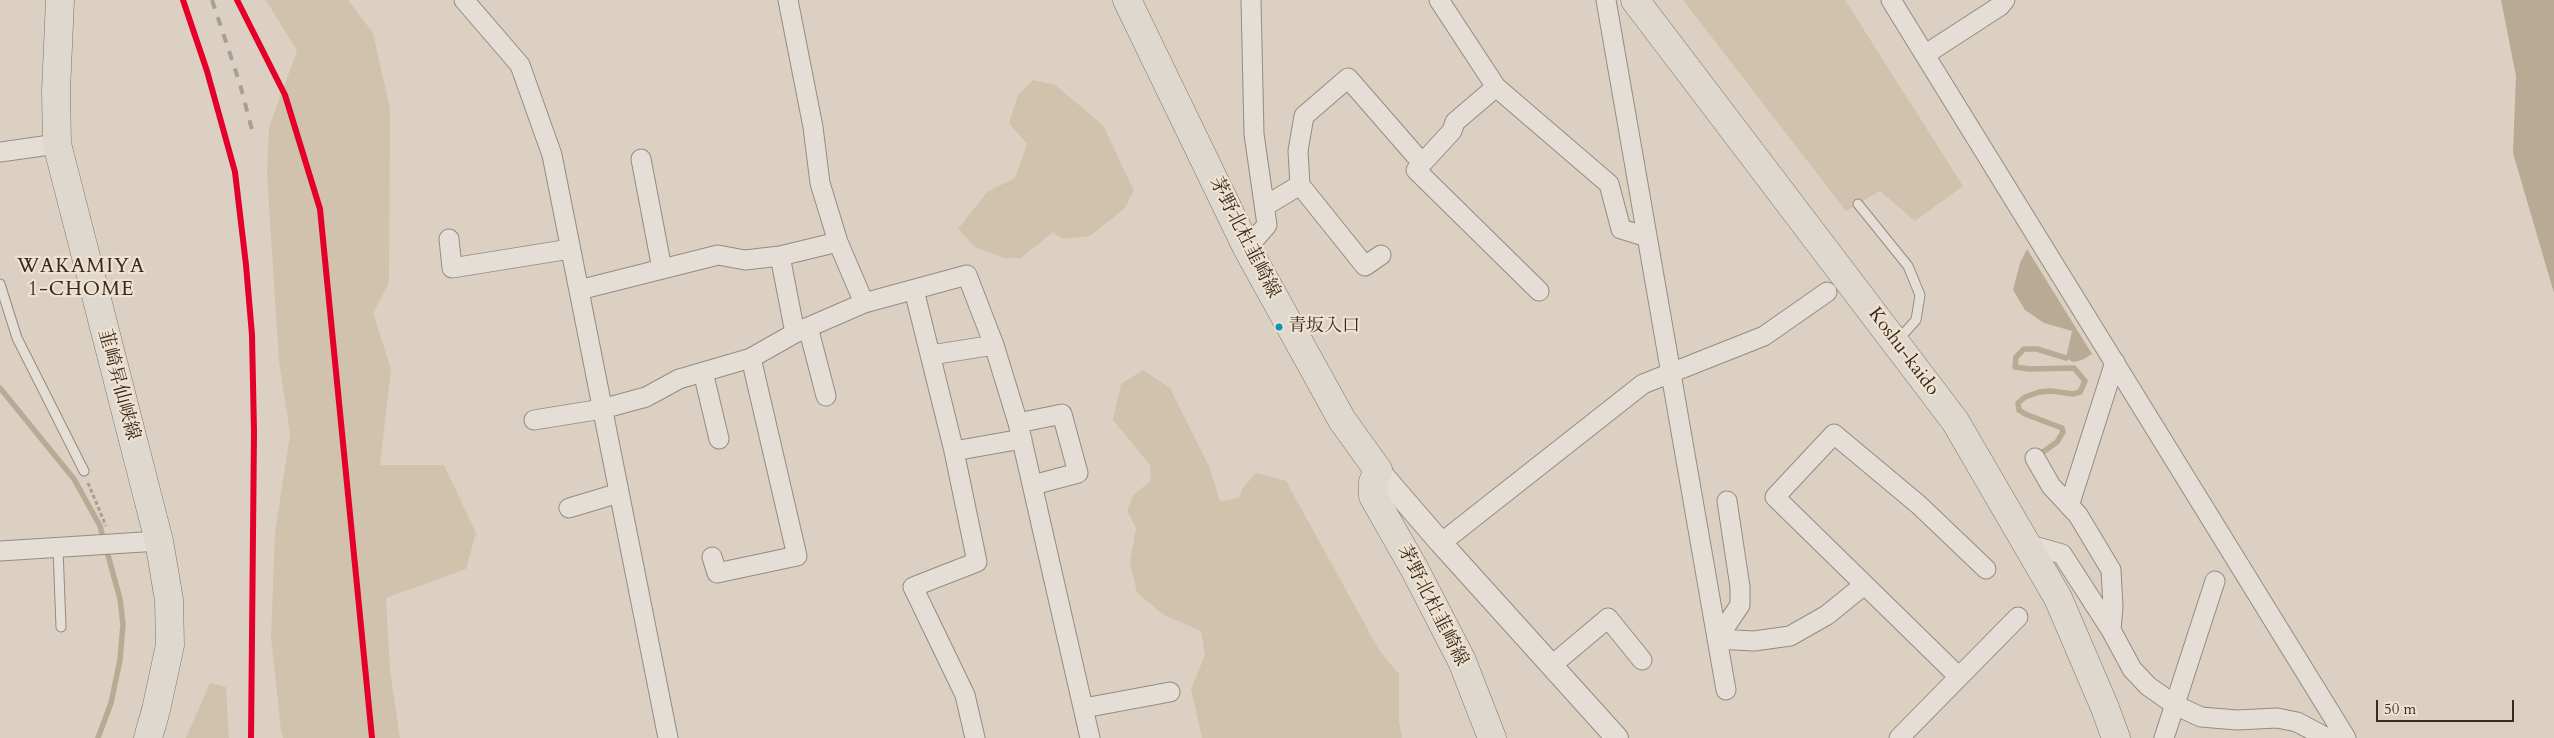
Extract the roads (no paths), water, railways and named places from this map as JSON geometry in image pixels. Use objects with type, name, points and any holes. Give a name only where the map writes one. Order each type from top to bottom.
[{"type":"main road","name":"韮崎昇仙峡線","points":[[60,0],[56,91],[57,144],[159,541],[169,600],[170,645],[148,738]]},
{"type":"main road","name":"茅野北杜韮崎線","points":[[1127,0],[1247,248],[1342,420],[1378,470],[1373,482],[1373,496],[1415,570],[1462,661],[1492,738]]},
{"type":"main road","name":"Koshu-kaido","points":[[1635,0],[1955,421],[2058,598],[2106,708],[2116,738]]},
{"type":"street","points":[[464,0],[520,65],[552,155],[668,738]]},
{"type":"street","points":[[788,0],[812,127],[820,183],[838,242],[864,303]]},
{"type":"street","points":[[1247,248],[1267,225],[1254,134],[1251,0]]},
{"type":"street","points":[[1438,0],[1496,87],[1609,184],[1621,229],[1647,237]]},
{"type":"street","points":[[1606,0],[1726,690]]},
{"type":"street","points":[[1892,0],[2346,738]]},
{"type":"street","points":[[1926,54],[2000,6],[2006,0]]},
{"type":"street","points":[[1381,254],[1365,266],[1300,186],[1298,151],[1304,116],[1348,78],[1422,163]]},
{"type":"street","points":[[1496,87],[1455,122],[1452,131],[1416,170],[1539,291]]},
{"type":"street","points":[[0,152],[57,144]]},
{"type":"street","points":[[641,159],[662,269]]},
{"type":"street","points":[[1265,206],[1300,186]]},
{"type":"street","points":[[449,240],[452,268],[570,249]]},
{"type":"street","points":[[579,290],[718,255],[745,260],[780,256],[838,242]]},
{"type":"street","points":[[780,256],[802,330],[826,396]]},
{"type":"street","points":[[534,420],[602,409],[646,396],[679,379],[751,358],[802,330],[864,303],[967,275],[994,344],[1020,431],[1090,738]]},
{"type":"street","points":[[914,290],[954,451],[977,562],[913,587],[965,695],[975,738]]},
{"type":"street","points":[[1441,543],[1643,384],[1764,336],[1827,292]]},
{"type":"street","points":[[931,355],[994,344]]},
{"type":"street","points":[[712,557],[716,573],[797,556],[751,358]]},
{"type":"street","points":[[2070,506],[2115,362]]},
{"type":"street","points":[[703,372],[718,439]]},
{"type":"street","points":[[954,451],[1020,431],[1062,414],[1078,473],[1033,485]]},
{"type":"street","points":[[1959,678],[1775,496],[1834,434],[1919,505],[1986,569]]},
{"type":"street","points":[[2034,458],[2051,486],[2078,515],[2111,570],[2113,607],[2111,630]]},
{"type":"street","points":[[1378,470],[1441,543],[1617,738]]},
{"type":"street","points":[[570,508],[619,493]]},
{"type":"street","points":[[1717,639],[1740,605],[1740,587],[1727,501]]},
{"type":"street","points":[[0,551],[58,549],[159,541]]},
{"type":"street","points":[[2026,544],[2062,554],[2111,630],[2132,668],[2148,686],[2175,705],[2200,717],[2237,720],[2277,718],[2297,722],[2327,738]]},
{"type":"street","points":[[2164,738],[2215,581]]},
{"type":"street","points":[[1717,639],[1754,641],[1790,636],[1827,616],[1864,585]]},
{"type":"street","points":[[1899,738],[2018,617]]},
{"type":"street","points":[[1551,666],[1608,618],[1642,660]]},
{"type":"street","points":[[1084,708],[1170,692]]},
{"type":"lane","points":[[1858,204],[1908,266],[1920,295],[1916,320],[1896,343]]},
{"type":"lane","points":[[0,284],[17,338],[84,471]]},
{"type":"lane","points":[[58,549],[61,626]]},
{"type":"waterway","points":[[2036,457],[2057,442],[2063,432],[2062,428],[2025,414],[2019,410],[2018,403],[2025,397],[2039,392],[2051,391],[2073,394],[2080,392],[2085,381],[2074,368],[2029,369],[2015,367],[2016,357],[2024,349],[2037,349],[2066,358]]},
{"type":"waterway","points":[[0,388],[74,479],[100,526],[120,599],[123,624],[120,660],[111,703],[98,738]]},
{"type":"railway","points":[[212,0],[240,84],[252,130]]},
{"type":"place","name":"青坂入口","points":[[1279,327]]},
{"type":"district","name":"WAKAMIYA 1-CHOME","points":[[81,278]]}]
